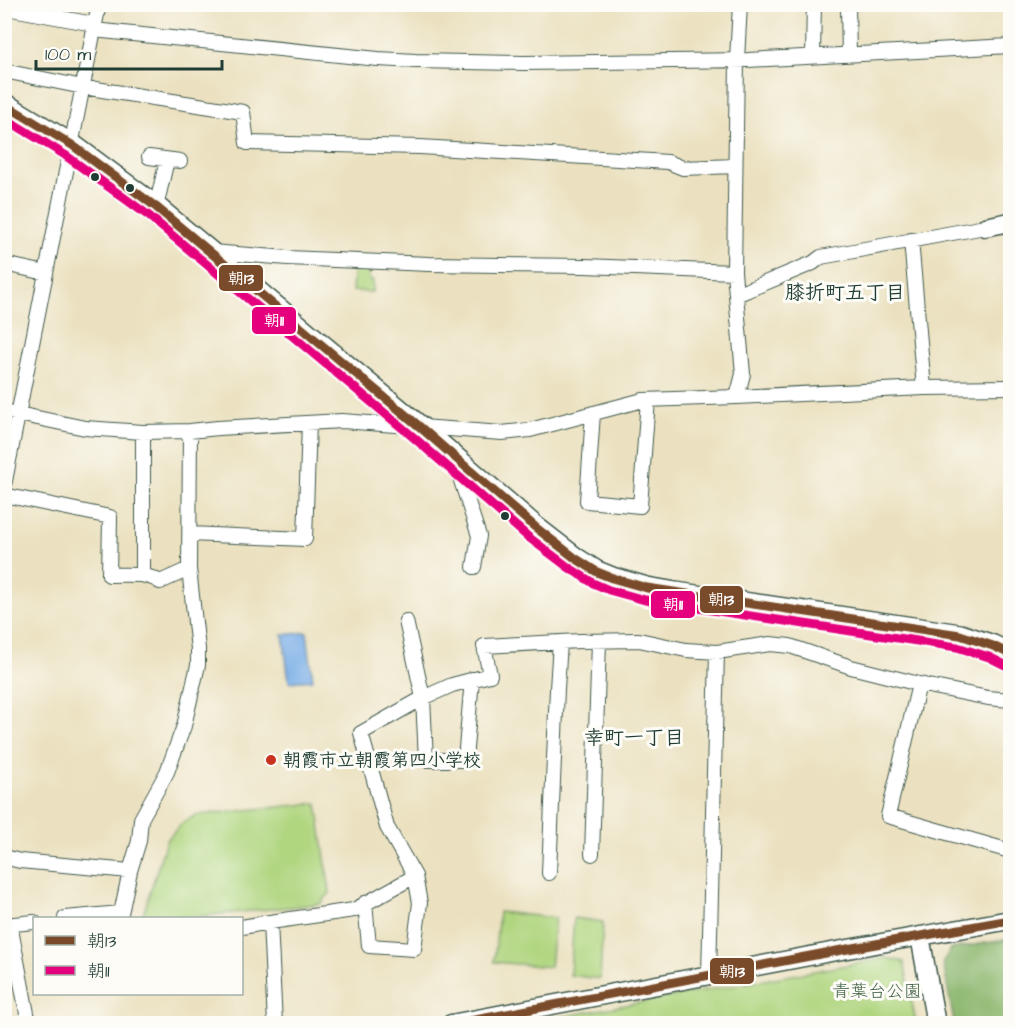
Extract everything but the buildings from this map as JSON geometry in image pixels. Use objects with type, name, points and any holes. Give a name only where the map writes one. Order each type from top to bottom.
[{"type":"main road","points":[[4,104],[72,144],[156,207],[535,526],[575,558],[597,572],[647,588],[960,635],[1011,654]]},
{"type":"street","points":[[4,486],[99,4]]},
{"type":"street","points":[[737,397],[743,374],[734,272],[740,4]]},
{"type":"street","points":[[813,56],[814,4]]},
{"type":"street","points":[[848,7],[849,54]]},
{"type":"street","points":[[5,10],[88,23],[103,31],[126,34],[416,61],[523,63],[737,60],[1011,46]]},
{"type":"street","points":[[4,70],[83,87],[243,112],[247,143],[436,148],[668,162],[683,168],[735,166]]},
{"type":"street","points":[[148,157],[173,160],[156,207]]},
{"type":"street","points":[[736,296],[813,263],[821,257],[1011,222]]},
{"type":"street","points":[[911,240],[924,388]]},
{"type":"street","points":[[209,252],[429,264],[585,266],[734,272]]},
{"type":"street","points":[[4,264],[46,273]]},
{"type":"street","points":[[4,411],[85,428],[143,432],[342,421],[502,433],[530,430],[648,400],[924,388],[1011,387]]},
{"type":"street","points":[[593,413],[587,501],[640,506],[648,400]]},
{"type":"street","points":[[190,534],[305,539],[309,423]]},
{"type":"street","points":[[84,917],[121,915],[139,841],[141,819],[167,772],[184,726],[198,665],[189,569],[190,431]]},
{"type":"street","points":[[143,432],[143,575]]},
{"type":"street","points":[[453,456],[479,536],[474,567]]},
{"type":"street","points":[[4,495],[110,517],[109,575],[143,575],[160,582],[189,569]]},
{"type":"street","points":[[406,621],[423,698],[426,760],[465,760],[472,679]]},
{"type":"street","points":[[592,854],[599,640]]},
{"type":"street","points":[[365,903],[369,946],[414,950],[420,903],[416,876],[387,827],[361,733],[423,698],[452,685],[490,675],[484,646],[639,640],[686,650],[717,652],[770,644],[790,646],[851,668],[988,698],[1011,700]]},
{"type":"street","points":[[549,873],[561,642]]},
{"type":"street","points":[[709,975],[717,652]]},
{"type":"street","points":[[919,684],[888,816],[1011,851]]},
{"type":"street","points":[[4,857],[20,861],[130,871]]},
{"type":"street","points":[[243,927],[354,910],[416,876]]},
{"type":"street","points":[[451,1023],[1011,920]]},
{"type":"street","points":[[28,1023],[7,925],[33,922]]},
{"type":"street","points":[[270,922],[274,1023]]},
{"type":"street","points":[[920,936],[936,1023]]},
{"type":"green space","points":[[354,266],[370,266],[369,280],[373,281],[372,292],[352,291]]},
{"type":"green space","points":[[317,803],[330,893],[320,904],[191,917],[144,917],[166,841],[182,823],[196,815]]},
{"type":"green space","points":[[499,912],[555,918],[550,967],[494,962]]},
{"type":"green space","points":[[574,918],[603,922],[600,979],[570,975]]},
{"type":"green space","points":[[1010,939],[1010,1023],[954,1023],[943,962],[951,949]]},
{"type":"green space","name":"青葉台公園","points":[[886,958],[904,962],[916,1023],[526,1023]]},
{"type":"water","points":[[307,632],[313,680],[289,682],[283,635]]},
{"type":"transit line","name":"朝13","points":[[4,104],[72,145],[156,207],[420,427],[535,527],[597,572],[647,588],[960,635],[1010,654]]},
{"type":"transit line","name":"朝11","points":[[4,118],[65,155],[149,216],[412,436],[527,536],[593,583],[645,600],[957,647],[989,657],[1005,665]]},
{"type":"transit line","name":"朝13","points":[[454,1024],[1010,920]]},
{"type":"place","name":"朝霞市立朝霞第四小学校","points":[[271,760]]},
{"type":"district","name":"膝折町五丁目","points":[[845,293]]},
{"type":"district","name":"幸町一丁目","points":[[634,738]]}]
